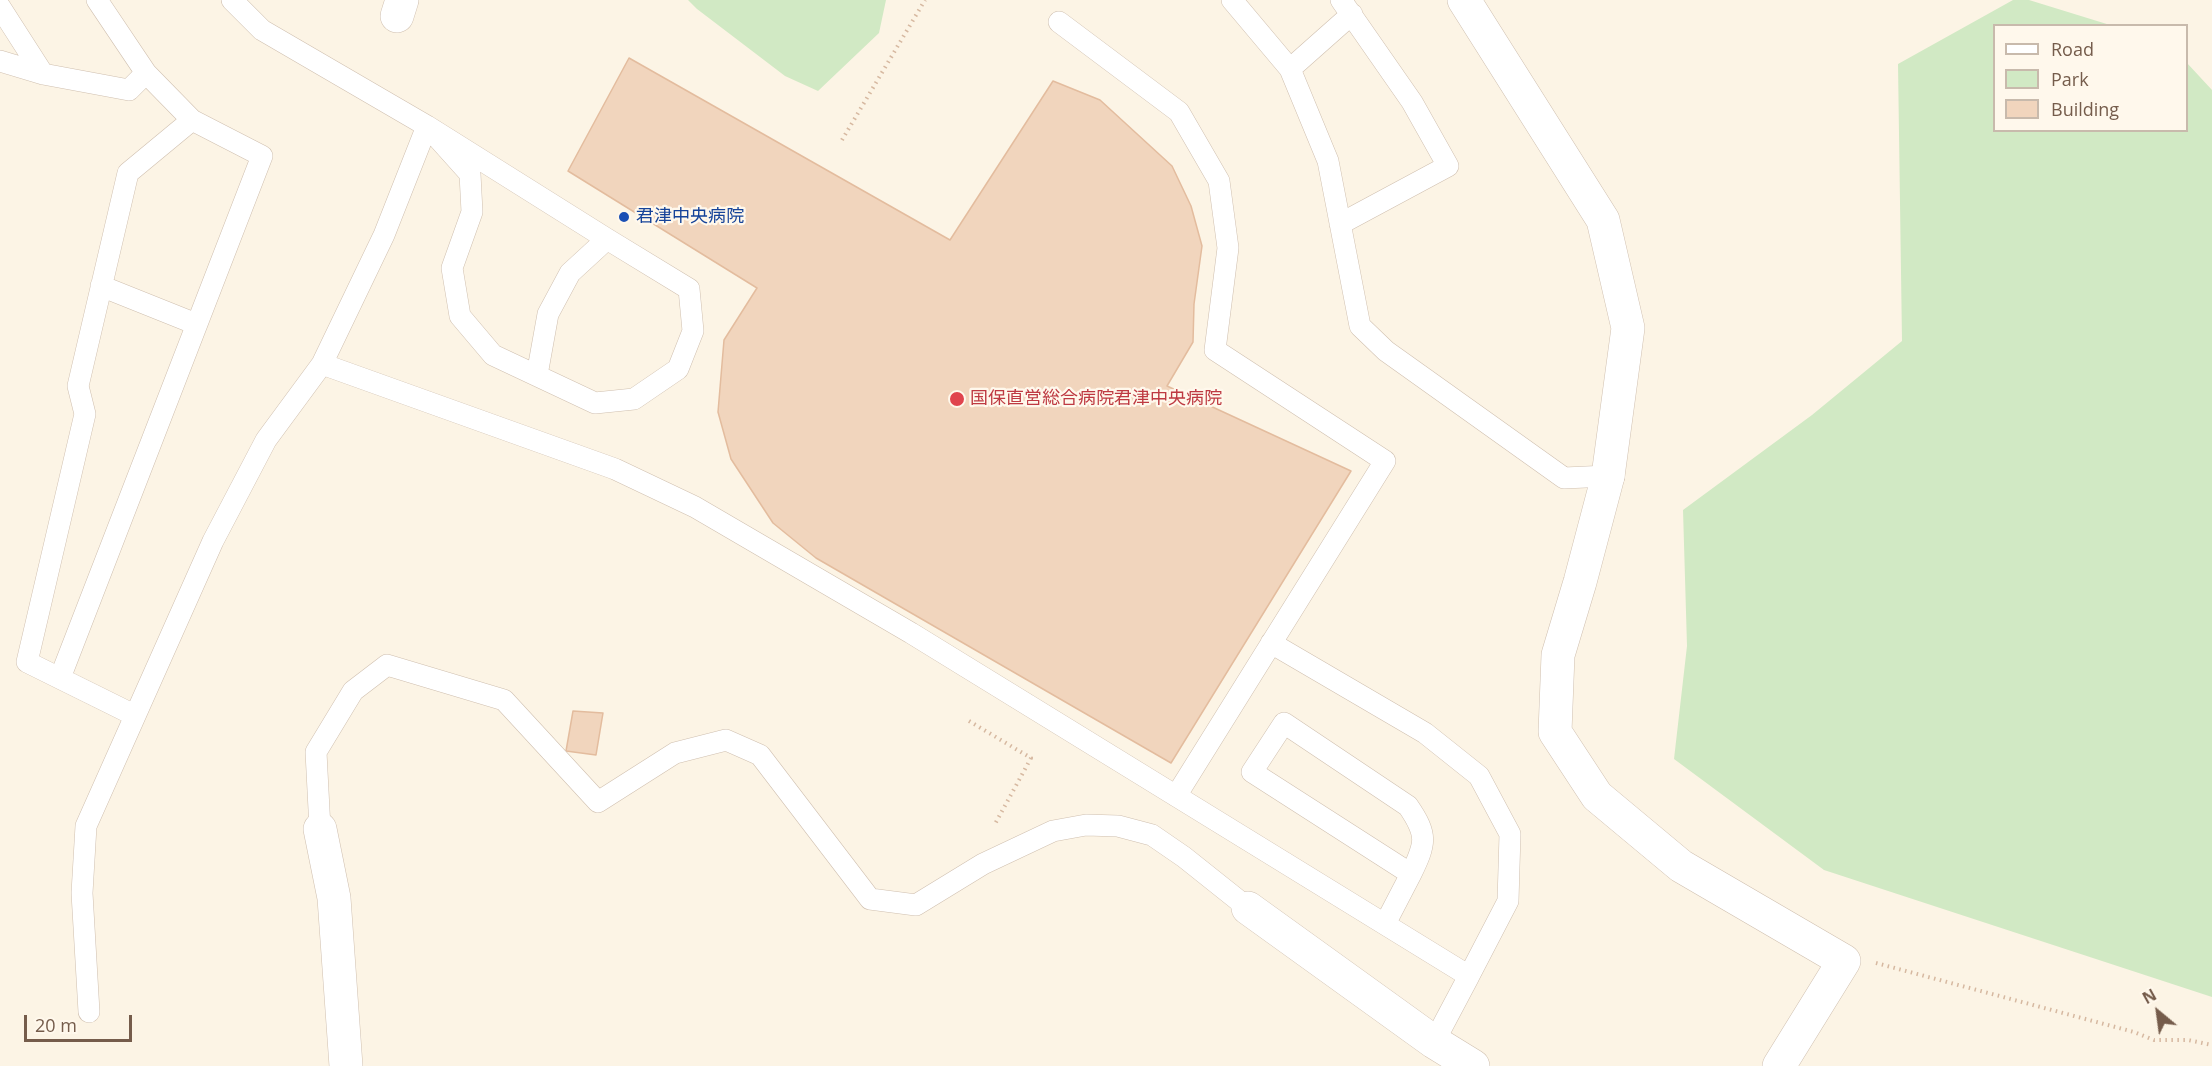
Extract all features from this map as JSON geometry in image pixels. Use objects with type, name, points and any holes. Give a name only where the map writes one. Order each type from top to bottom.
[{"type":"street","points":[[1464,0],[1603,220],[1629,328],[1608,476],[1558,655],[1555,732],[1597,796],[1682,866],[1844,961],[1779,1066]]},
{"type":"street","points":[[320,829],[334,898],[346,1066]]},
{"type":"street","points":[[1248,908],[1434,1042],[1473,1066]]},
{"type":"lane","points":[[60,678],[262,156],[192,120],[146,73],[97,0]]},
{"type":"lane","points":[[232,0],[262,30],[427,126],[606,239],[689,288],[693,332],[678,369],[634,399],[595,403],[493,355],[460,316],[452,268],[472,212],[470,174],[427,126]]},
{"type":"lane","points":[[1232,0],[1290,69],[1328,161],[1360,326],[1386,351],[1564,478],[1608,476]]},
{"type":"lane","points":[[0,7],[43,74]]},
{"type":"lane","points":[[1290,69],[1347,7],[1412,102],[1448,166],[1340,224]]},
{"type":"lane","points":[[1059,22],[1179,112],[1219,181],[1228,248],[1215,350],[1384,461],[1176,796]]},
{"type":"lane","points":[[0,61],[43,74],[129,90],[146,73]]},
{"type":"lane","points":[[134,715],[27,662],[85,414],[78,386],[128,173],[192,120]]},
{"type":"lane","points":[[89,1012],[82,893],[86,826],[213,541],[266,440],[322,364],[384,235],[427,126]]},
{"type":"lane","points":[[537,375],[548,314],[570,273],[606,239]]},
{"type":"lane","points":[[101,286],[196,324]]},
{"type":"lane","points":[[322,364],[615,469],[695,507],[911,633],[1469,976]]},
{"type":"lane","points":[[1271,643],[1425,733],[1479,776],[1510,834],[1508,901],[1434,1042]]},
{"type":"lane","points":[[320,829],[316,752],[353,690],[387,665],[504,700],[598,802],[675,753],[726,740],[760,755],[870,899],[916,905],[982,864],[1053,831],[1086,825],[1118,826],[1152,835],[1184,857],[1248,908]]},
{"type":"lane","points":[[1385,924],[1411,874],[1423,849],[1420,825],[1408,806],[1284,723],[1252,772],[1411,874]]},
{"type":"path","points":[[842,140],[925,0]]},
{"type":"path","points":[[969,721],[1032,758],[995,824]]},
{"type":"path","points":[[1872,962],[2134,1032],[2154,1040],[2188,1040],[2212,1045]]},
{"type":"green space","points":[[688,0],[886,0],[879,33],[818,91],[785,76]]},
{"type":"green space","points":[[2013,0],[2029,0],[2107,24],[1993,24],[1993,132],[2188,132],[2188,64],[2212,90],[2212,997],[1824,870],[1674,759],[1687,646],[1683,510],[1812,415],[1902,341],[1898,64]]},
{"type":"building","name":"国保直営総合病院君津中央病院","points":[[629,58],[950,240],[1053,81],[1100,100],[1172,166],[1191,206],[1202,246],[1194,304],[1193,342],[1167,386],[1351,471],[1171,763],[816,558],[773,523],[731,459],[718,412],[724,340],[757,288],[568,171]]},
{"type":"building","points":[[573,711],[603,713],[596,755],[566,751]]},
{"type":"place","name":"君津中央病院","points":[[624,217]]},
{"type":"place","name":"国保直営総合病院君津中央病院","points":[[957,399]]}]
